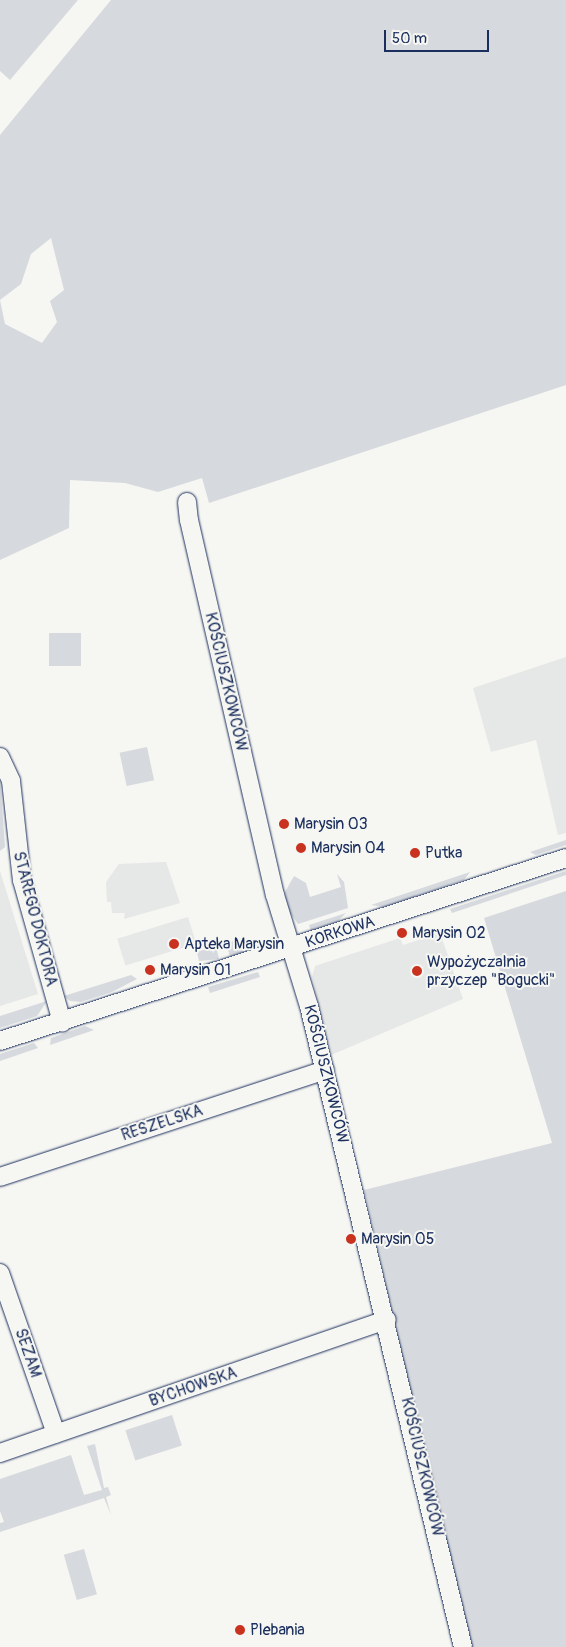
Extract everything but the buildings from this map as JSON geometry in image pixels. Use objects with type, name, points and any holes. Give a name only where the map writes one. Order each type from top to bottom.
[{"type":"street","name":"KOŚCIUSZKOWCÓW","points":[[188,502],[189,520],[275,895],[286,938],[292,948],[325,1070],[387,1320],[463,1647]]},
{"type":"street","name":"STAREGO DOKTORA","points":[[0,757],[10,781],[22,880],[62,1022]]},
{"type":"street","name":"KORKOWA","points":[[0,1041],[566,858]]},
{"type":"street","name":"RESZELSKA","points":[[0,1177],[325,1070]]},
{"type":"street","name":"SEZAM","points":[[0,1273],[56,1434]]},
{"type":"street","name":"BYCHOWSKA","points":[[0,1453],[387,1320]]},
{"type":"shaded area","points":[[0,0],[78,0],[10,80],[0,71]]},
{"type":"shaded area","points":[[111,0],[566,0],[566,385],[209,503],[202,478],[158,492],[125,483],[70,480],[69,528],[0,560],[0,135]],"holes":[[[51,238],[64,290],[50,301],[57,322],[42,343],[5,324],[0,300],[21,284],[31,254]]]},
{"type":"shaded area","points":[[49,633],[81,633],[81,666],[49,666]]},
{"type":"shaded area","points":[[566,657],[566,833],[558,835],[536,740],[491,752],[473,688]]},
{"type":"shaded area","points":[[147,747],[154,780],[127,786],[120,753]]},
{"type":"shaded area","points":[[0,777],[5,847],[0,851]]},
{"type":"shaded area","points":[[566,840],[566,845],[536,855],[530,852]]},
{"type":"shaded area","points":[[166,862],[180,903],[124,919],[125,913],[112,913],[111,902],[107,902],[106,882],[119,864]]},
{"type":"shaded area","points":[[0,871],[38,994],[0,1006]]},
{"type":"shaded area","points":[[566,871],[566,875],[452,913],[450,909]]},
{"type":"shaded area","points":[[470,872],[464,880],[384,907],[371,905]]},
{"type":"shaded area","points":[[337,874],[344,882],[348,908],[298,924],[291,914],[287,915],[285,892],[294,876],[306,883],[310,897],[341,887]]},
{"type":"shaded area","points":[[566,891],[566,1647],[470,1647],[364,1190],[552,1143],[484,918]]},
{"type":"shaded area","points":[[346,913],[337,922],[311,931],[309,925]]},
{"type":"shaded area","points":[[188,917],[196,944],[125,965],[117,939]]},
{"type":"shaded area","points":[[440,933],[463,999],[331,1055],[312,977],[315,966],[400,938],[403,945]]},
{"type":"shaded area","points":[[244,938],[250,950],[230,957],[226,943]]},
{"type":"shaded area","points":[[216,946],[219,959],[199,961],[197,952]]},
{"type":"shaded area","points":[[258,972],[260,977],[210,993],[208,987]]},
{"type":"shaded area","points":[[131,975],[137,979],[112,992],[81,1002],[70,1001],[64,996]]},
{"type":"shaded area","points":[[47,1001],[37,1016],[0,1028],[0,1016]]},
{"type":"shaded area","points":[[85,1026],[94,1030],[50,1045],[51,1038]]},
{"type":"shaded area","points":[[34,1043],[38,1048],[0,1061],[0,1054]]},
{"type":"shaded area","points":[[172,1415],[182,1445],[135,1461],[125,1430]]},
{"type":"shaded area","points":[[95,1444],[104,1488],[108,1487],[111,1495],[106,1497],[111,1515],[104,1498],[0,1532],[0,1523],[4,1522],[0,1511],[0,1479],[71,1455],[84,1495],[102,1490],[87,1446]]},
{"type":"shaded area","points":[[84,1549],[97,1594],[77,1600],[64,1555]]},
{"type":"place","name":"Marysin 03","points":[[284,824]]},
{"type":"place","name":"Marysin 04","points":[[301,848]]},
{"type":"place","name":"Putka","points":[[415,853]]},
{"type":"place","name":"Marysin 02","points":[[402,933]]},
{"type":"place","name":"Apteka Marysin","points":[[174,944]]},
{"type":"place","name":"Marysin 01","points":[[150,970]]},
{"type":"place","name":"Wypożyczalnia przyczep \"Bogucki\"","points":[[417,971]]},
{"type":"place","name":"Marysin 05","points":[[351,1239]]},
{"type":"place","name":"Plebania","points":[[240,1630]]}]
